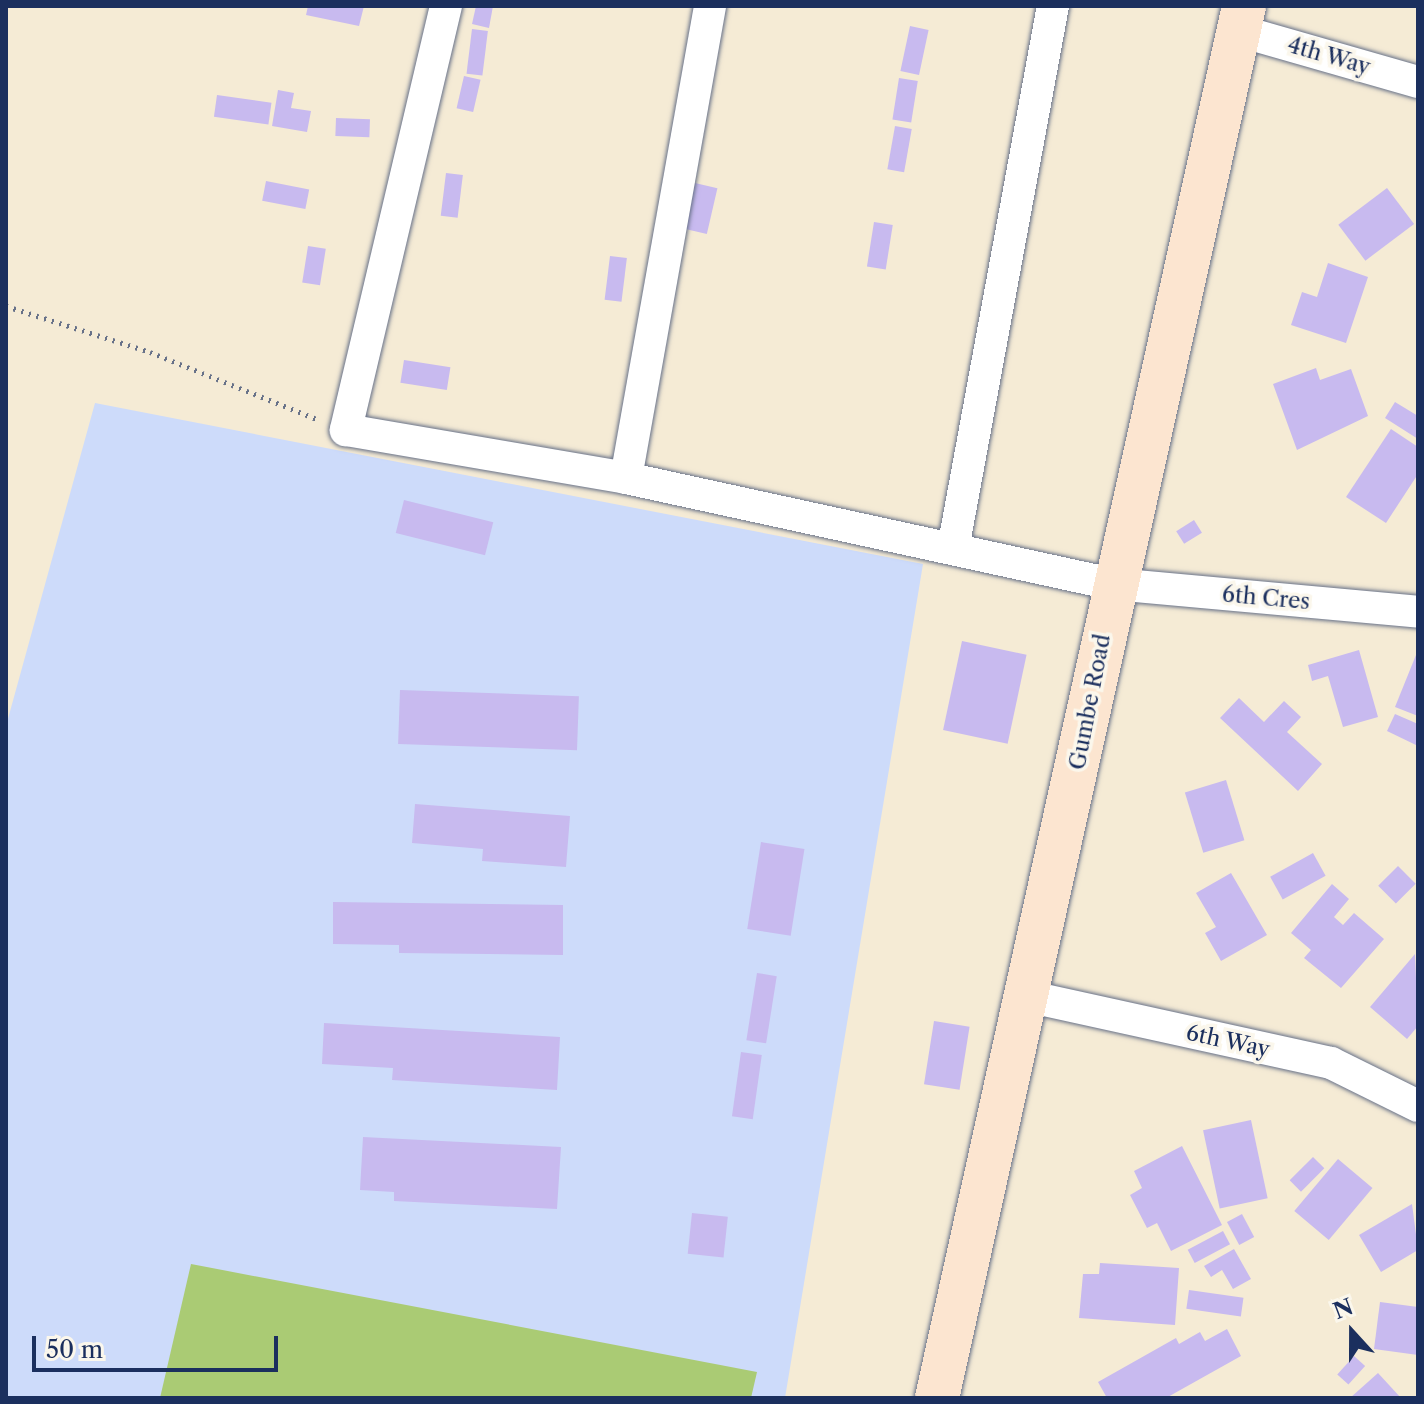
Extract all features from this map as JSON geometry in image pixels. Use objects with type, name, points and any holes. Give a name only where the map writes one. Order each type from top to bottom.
[{"type":"street","points":[[346,430],[446,6]]},
{"type":"street","points":[[626,478],[710,6]]},
{"type":"street","points":[[953,549],[1053,6]]},
{"type":"street","name":"4th Way","points":[[1242,18],[1418,82]]},
{"type":"street","name":"Gumbe Road","points":[[937,1398],[1031,997],[1113,584],[1242,18]]},
{"type":"street","name":"6th Cres","points":[[346,430],[626,478],[1113,584],[1418,612]]},
{"type":"street","name":"6th Way","points":[[1031,997],[1331,1063],[1418,1106]]},
{"type":"path","points":[[6,306],[150,352],[346,430]]},
{"type":"shaded area","points":[[95,403],[923,564],[785,1398],[6,1398],[6,726]]},
{"type":"green space","points":[[191,1264],[757,1372],[751,1398],[160,1398]]},
{"type":"building","points":[[308,6],[364,6],[359,26],[306,15]]},
{"type":"building","points":[[476,6],[493,6],[489,28],[472,24]]},
{"type":"building","points":[[910,26],[929,30],[919,75],[900,71]]},
{"type":"building","points":[[472,29],[488,31],[482,76],[467,74]]},
{"type":"building","points":[[464,76],[481,80],[473,112],[457,108]]},
{"type":"building","points":[[899,78],[918,81],[911,122],[892,119]]},
{"type":"building","points":[[278,90],[294,93],[291,108],[311,111],[307,132],[272,126]]},
{"type":"building","points":[[217,95],[271,103],[268,124],[214,117]]},
{"type":"building","points":[[336,118],[370,119],[369,137],[335,136]]},
{"type":"building","points":[[895,126],[912,129],[904,172],[887,169]]},
{"type":"building","points":[[446,173],[463,175],[458,218],[441,216]]},
{"type":"building","points":[[266,181],[309,189],[305,209],[262,201]]},
{"type":"building","points":[[695,183],[717,188],[707,234],[684,229]]},
{"type":"building","points":[[1387,188],[1414,224],[1365,261],[1338,225]]},
{"type":"building","points":[[874,222],[893,225],[886,269],[867,266]]},
{"type":"building","points":[[308,246],[326,249],[320,285],[302,283]]},
{"type":"building","points":[[610,256],[627,258],[622,302],[605,300]]},
{"type":"building","points":[[1328,263],[1368,277],[1346,343],[1291,325],[1302,292],[1317,297]]},
{"type":"building","points":[[404,360],[450,367],[447,390],[400,383]]},
{"type":"building","points":[[1316,368],[1320,380],[1351,369],[1368,416],[1297,450],[1273,384]]},
{"type":"building","points":[[1395,402],[1418,416],[1418,439],[1385,418]]},
{"type":"building","points":[[1391,429],[1418,447],[1418,474],[1386,523],[1346,497]]},
{"type":"building","points":[[404,500],[493,522],[485,555],[396,533]]},
{"type":"building","points":[[1194,520],[1202,533],[1184,544],[1176,531]]},
{"type":"building","points":[[962,641],[1027,655],[1008,744],[943,730]]},
{"type":"building","points":[[1359,650],[1378,717],[1343,727],[1328,676],[1312,681],[1308,665]]},
{"type":"building","points":[[1418,650],[1418,716],[1395,707]]},
{"type":"building","points":[[400,690],[579,696],[577,750],[398,744]]},
{"type":"building","points":[[1239,698],[1264,722],[1284,701],[1301,717],[1287,732],[1322,764],[1298,791],[1220,718]]},
{"type":"building","points":[[1395,714],[1418,724],[1418,746],[1387,731]]},
{"type":"building","points":[[1226,780],[1244,840],[1203,853],[1185,793]]},
{"type":"building","points":[[415,804],[570,816],[566,867],[482,861],[483,849],[412,843]]},
{"type":"building","points":[[761,842],[804,849],[791,936],[747,929]]},
{"type":"building","points":[[1313,853],[1326,876],[1283,899],[1270,877]]},
{"type":"building","points":[[1398,866],[1416,884],[1396,903],[1378,886]]},
{"type":"building","points":[[1231,873],[1267,935],[1221,961],[1205,933],[1216,927],[1196,893]]},
{"type":"building","points":[[1332,884],[1349,899],[1334,917],[1343,925],[1354,913],[1384,939],[1341,988],[1304,958],[1311,950],[1291,933]]},
{"type":"building","points":[[333,902],[563,905],[563,955],[399,953],[399,945],[333,944]]},
{"type":"building","points":[[1415,954],[1418,1026],[1407,1039],[1370,1007]]},
{"type":"building","points":[[757,973],[777,976],[766,1043],[746,1040]]},
{"type":"building","points":[[934,1021],[970,1027],[960,1090],[924,1084]]},
{"type":"building","points":[[324,1023],[560,1037],[557,1090],[392,1080],[393,1068],[322,1064]]},
{"type":"building","points":[[741,1052],[762,1055],[753,1119],[732,1116]]},
{"type":"building","points":[[1251,1120],[1268,1198],[1220,1208],[1203,1130]]},
{"type":"building","points":[[363,1137],[561,1147],[557,1209],[394,1201],[394,1192],[360,1190]]},
{"type":"building","points":[[1182,1146],[1222,1225],[1171,1251],[1157,1223],[1147,1228],[1130,1195],[1142,1188],[1134,1171]]},
{"type":"building","points":[[1313,1157],[1324,1168],[1301,1192],[1290,1180]]},
{"type":"building","points":[[1338,1159],[1372,1188],[1329,1240],[1294,1211]]},
{"type":"building","points":[[1412,1204],[1418,1250],[1381,1272],[1359,1235]]},
{"type":"building","points":[[692,1213],[728,1217],[724,1258],[688,1254]]},
{"type":"building","points":[[1242,1214],[1254,1237],[1239,1245],[1227,1222]]},
{"type":"building","points":[[1223,1231],[1230,1244],[1195,1263],[1188,1250]]},
{"type":"building","points":[[1234,1249],[1251,1279],[1233,1289],[1222,1270],[1211,1277],[1204,1266]]},
{"type":"building","points":[[1100,1263],[1179,1268],[1175,1325],[1079,1318],[1083,1274],[1099,1274]]},
{"type":"building","points":[[1189,1290],[1243,1298],[1241,1316],[1186,1309]]},
{"type":"building","points":[[1380,1302],[1418,1307],[1418,1355],[1374,1349]]},
{"type":"building","points":[[1227,1329],[1241,1356],[1166,1398],[1107,1398],[1098,1382],[1176,1338],[1179,1344],[1200,1332],[1205,1341]]},
{"type":"building","points":[[1354,1356],[1365,1366],[1348,1385],[1337,1375]]},
{"type":"building","points":[[1378,1373],[1401,1398],[1350,1398]]}]
